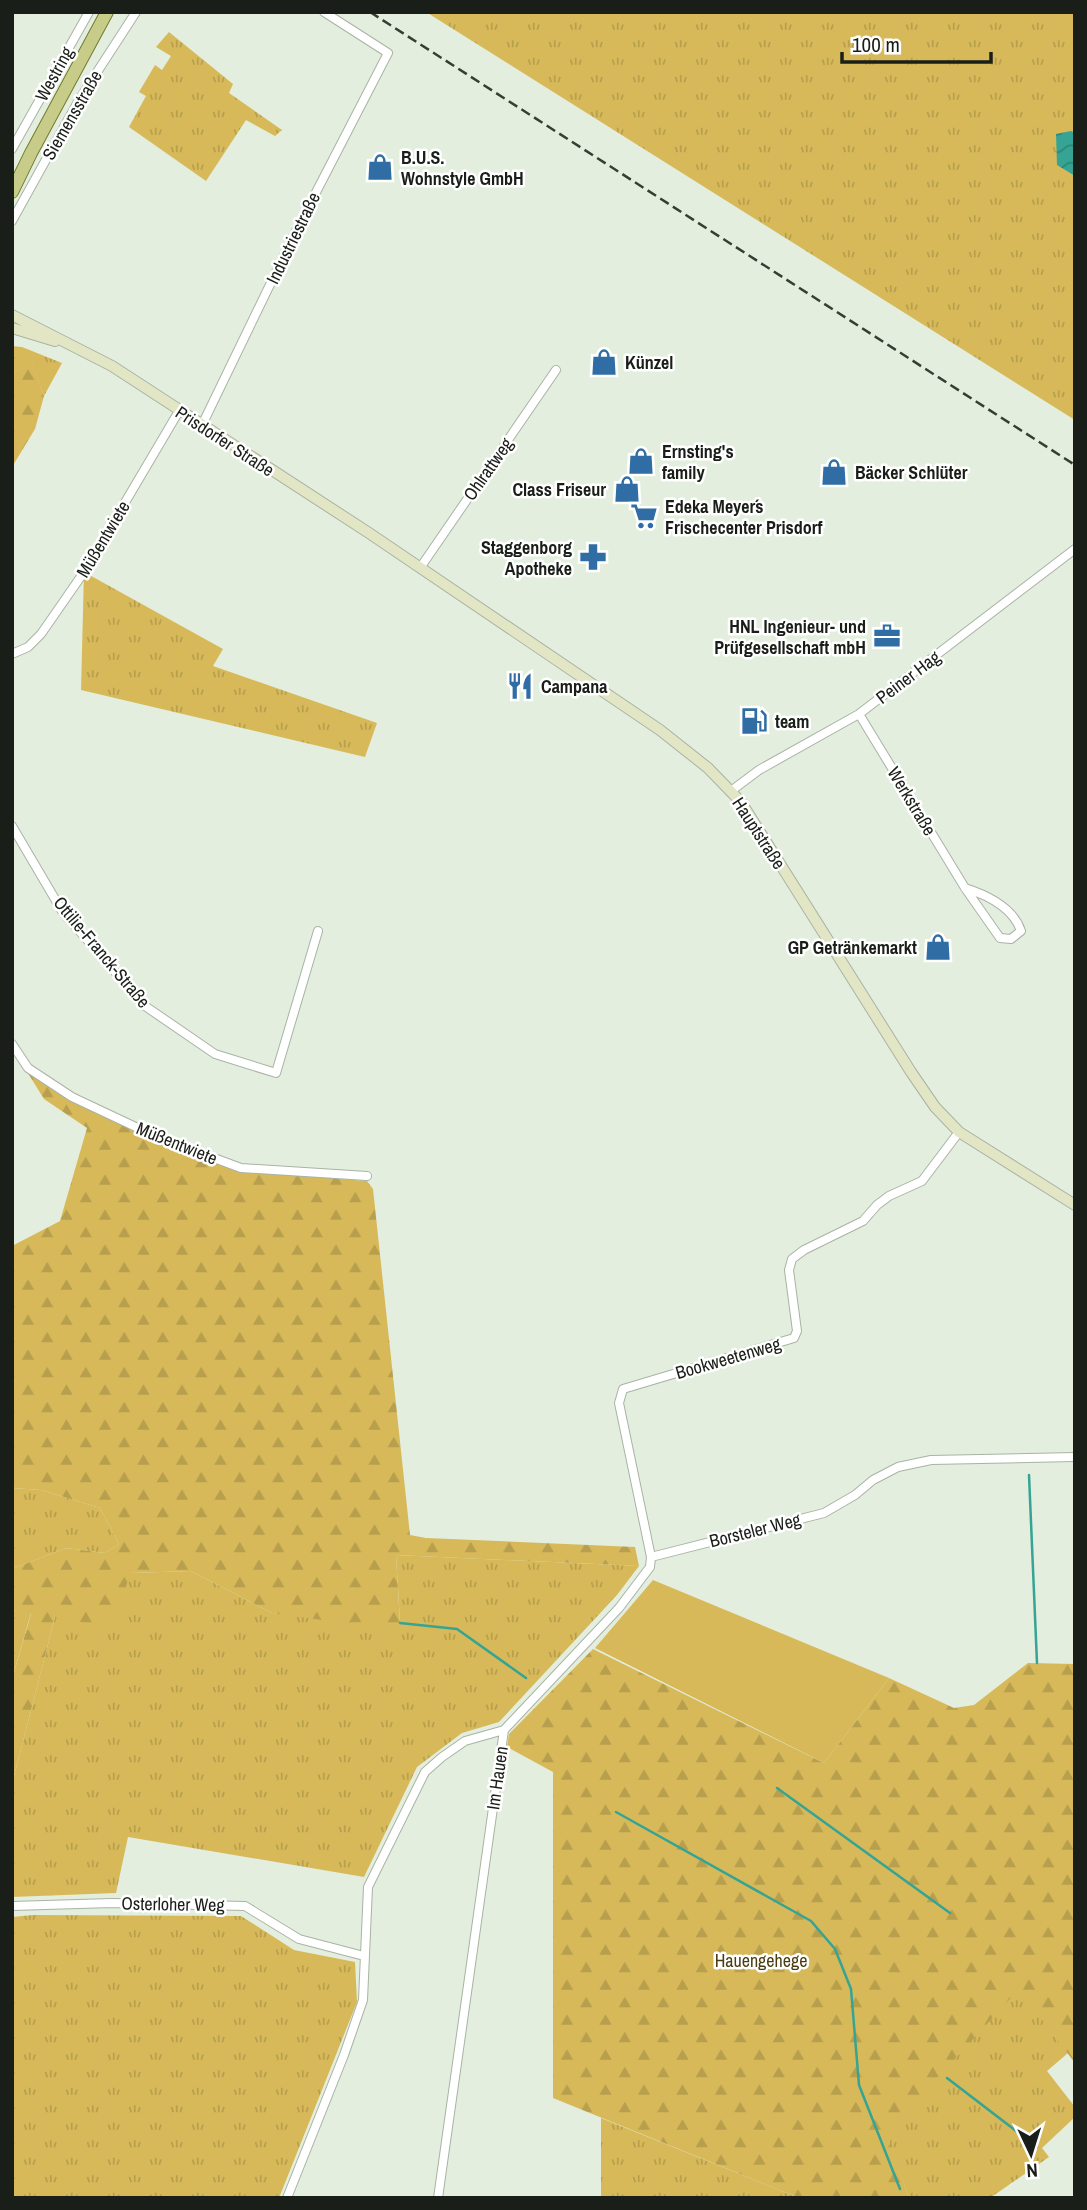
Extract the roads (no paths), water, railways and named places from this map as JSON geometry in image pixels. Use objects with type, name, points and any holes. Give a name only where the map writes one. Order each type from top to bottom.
[{"type":"main road","name":"Westring","points":[[12,192],[107,12]]},
{"type":"main road","name":"Westring","points":[[12,178],[31,153]]},
{"type":"main road","name":"Prisdorfer Straße","points":[[12,315],[111,366],[369,533]]},
{"type":"main road","name":"Prisdorfer Straße","points":[[12,328],[81,349]]},
{"type":"main road","name":"Hauptstraße","points":[[369,533],[660,730],[708,768],[731,791],[935,1107],[959,1132],[1075,1205]]},
{"type":"street","name":"Siemensstraße","points":[[13,147],[89,12]]},
{"type":"street","name":"Siemensstraße","points":[[12,220],[27,198],[29,188],[79,100],[136,12]]},
{"type":"street","name":"Industriestraße","points":[[202,425],[295,233],[388,53],[324,12]]},
{"type":"street","name":"Ohlrattweg","points":[[420,568],[556,370]]},
{"type":"street","name":"Müßentwiete","points":[[12,654],[28,647],[52,619],[84,572],[179,411]]},
{"type":"street","name":"Peiner Hag","points":[[731,791],[759,770],[859,714],[1075,549]]},
{"type":"street","name":"Werkstraße","points":[[859,714],[965,888],[1000,938],[1011,940],[1021,931],[1017,921],[989,895],[965,888]]},
{"type":"street","name":"Ottilie-Franck-Straße","points":[[12,825],[62,911],[145,1006],[215,1054],[276,1073],[318,930]]},
{"type":"street","name":"Müßentwiete","points":[[12,1044],[28,1068],[72,1097],[157,1137],[241,1168],[367,1176]]},
{"type":"street","name":"Bookweetenweg","points":[[651,1557],[619,1403],[623,1389],[794,1338],[797,1331],[789,1270],[792,1259],[804,1250],[863,1221],[888,1196],[922,1181],[959,1132]]},
{"type":"street","name":"Borsteler Weg","points":[[651,1557],[824,1513],[898,1466],[931,1460],[1075,1457]]},
{"type":"street","points":[[504,1730],[619,1608],[650,1567],[651,1557]]},
{"type":"street","name":"Im Hauen","points":[[287,2198],[363,2000],[368,1887],[425,1772],[465,1741],[504,1730],[438,2198]]},
{"type":"street","name":"Osterloher Weg","points":[[12,1906],[112,1903],[245,1906],[299,1939],[364,1956]]},
{"type":"water","points":[[1071,131],[1075,133],[1075,176],[1057,165],[1056,134]]},
{"type":"waterway","points":[[1029,1475],[1037,1663]]},
{"type":"waterway","points":[[400,1623],[457,1629],[526,1678]]},
{"type":"waterway","points":[[777,1788],[950,1913]]},
{"type":"waterway","points":[[616,1812],[811,1921],[835,1949],[851,1989],[859,2085],[900,2189]]},
{"type":"waterway","points":[[947,2078],[1037,2147]]},
{"type":"railway","points":[[370,12],[1075,465]]},
{"type":"place","name":"B.U.S. Wohnstyle GmbH","points":[[380,167]]},
{"type":"place","name":"Künzel","points":[[604,362]]},
{"type":"place","name":"Ernsting's family","points":[[641,461]]},
{"type":"place","name":"Bäcker Schlüter","points":[[834,472]]},
{"type":"place","name":"Class Friseur","points":[[627,489]]},
{"type":"place","name":"Edeka Meyer´s Frischecenter Prisdorf","points":[[644,516]]},
{"type":"place","name":"Staggenborg Apotheke","points":[[593,557]]},
{"type":"place","name":"HNL Ingenieur- und Prüfgesellschaft mbH","points":[[887,636]]},
{"type":"place","name":"Campana","points":[[520,686]]},
{"type":"place","name":"team","points":[[754,721]]},
{"type":"place","name":"GP Getränkemarkt","points":[[938,947]]},
{"type":"park label","name":"Hauengehege","points":[[761,1960]]}]
